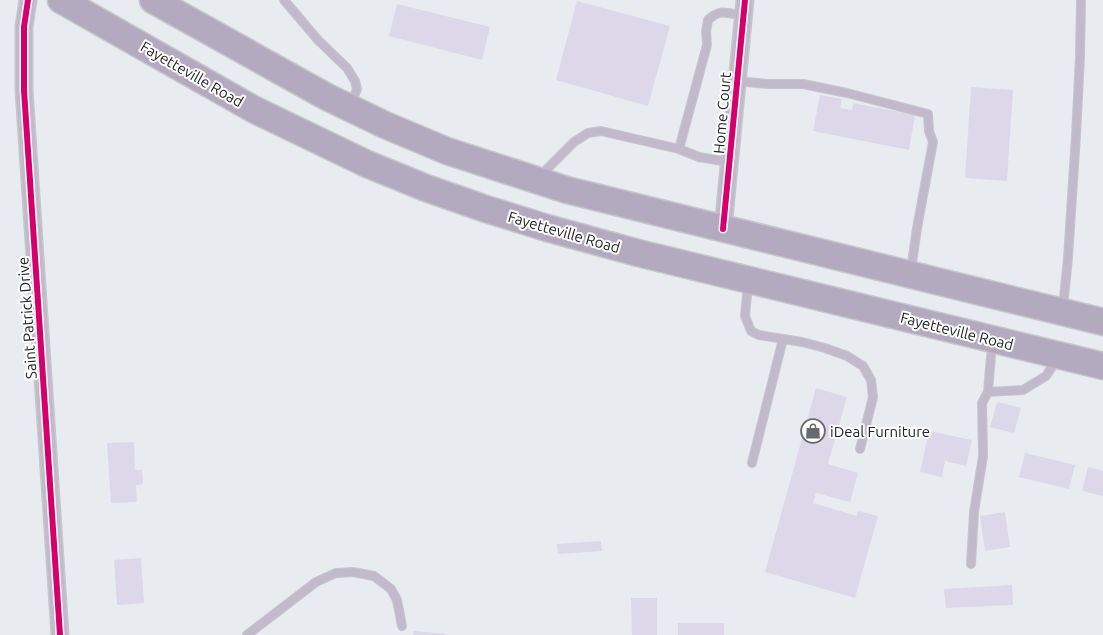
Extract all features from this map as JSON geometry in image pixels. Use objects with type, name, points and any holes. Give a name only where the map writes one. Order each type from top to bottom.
[{"type":"highway","name":"Fayetteville Road","points":[[61,0],[253,108],[311,138],[426,188],[547,228],[638,253],[1103,366]]},
{"type":"highway","points":[[153,0],[327,97],[385,125],[447,151],[567,190],[1103,322]]},
{"type":"street","name":"Saint Patrick Drive","points":[[28,0],[24,27],[24,90],[60,635]]},
{"type":"street","name":"Home Court","points":[[723,229],[744,8]]},
{"type":"lane","points":[[284,0],[318,40],[347,68],[356,81],[357,90],[350,108]]},
{"type":"lane","points":[[1062,312],[1068,258],[1076,136],[1081,0]]},
{"type":"lane","points":[[679,150],[707,45],[706,32],[708,20],[716,12],[744,8]]},
{"type":"lane","points":[[737,80],[768,84],[803,84],[847,93],[928,114],[929,131],[934,142],[917,228],[911,275]]},
{"type":"lane","points":[[536,180],[574,142],[588,133],[601,131],[679,150],[699,158],[730,162]]},
{"type":"lane","points":[[748,280],[745,316],[751,331],[760,335],[825,348],[847,356],[863,366],[871,380],[873,397],[860,449]]},
{"type":"lane","points":[[752,463],[783,339]]},
{"type":"lane","points":[[971,564],[974,512],[983,456],[982,403],[988,392],[993,340]]},
{"type":"lane","points":[[988,392],[1023,390],[1046,376],[1059,356]]},
{"type":"lane","points":[[247,635],[316,582],[336,573],[353,572],[374,576],[391,589],[397,600],[402,626]]},
{"type":"building","points":[[577,1],[670,26],[648,106],[556,80]]},
{"type":"building","points":[[397,4],[490,27],[482,60],[389,36]]},
{"type":"building","points":[[971,87],[1013,90],[1007,181],[965,178]]},
{"type":"building","points":[[820,95],[842,99],[840,108],[852,110],[853,103],[915,115],[909,150],[813,131]]},
{"type":"building","points":[[816,388],[847,397],[828,464],[858,473],[850,502],[816,493],[813,503],[857,516],[858,511],[878,516],[855,598],[765,572]]},
{"type":"building","points":[[997,402],[1021,408],[1014,433],[990,427]]},
{"type":"building","points":[[929,431],[972,440],[966,466],[945,461],[942,477],[920,472]]},
{"type":"building","points":[[134,442],[135,470],[142,470],[143,484],[136,485],[137,502],[111,503],[107,443]]},
{"type":"building","points":[[1025,453],[1075,465],[1069,489],[1019,477]]},
{"type":"building","points":[[1088,467],[1103,471],[1103,496],[1082,491]]},
{"type":"building","points":[[1005,512],[1010,547],[985,551],[980,516]]},
{"type":"building","points":[[601,541],[602,551],[558,554],[557,544]]},
{"type":"building","points":[[141,558],[144,603],[117,605],[114,560]]},
{"type":"building","points":[[1012,585],[1013,605],[946,608],[944,589]]},
{"type":"building","points":[[631,598],[657,598],[657,635],[632,635]]},
{"type":"building","points":[[678,623],[724,623],[724,635],[678,635]]},
{"type":"building","points":[[414,631],[445,634],[445,635],[413,635]]},
{"type":"cycle path","points":[[28,0],[24,27],[24,90],[60,635]]},
{"type":"cycle path","points":[[723,229],[745,0]]},
{"type":"place","name":"iDeal Furniture","points":[[813,431]]}]
